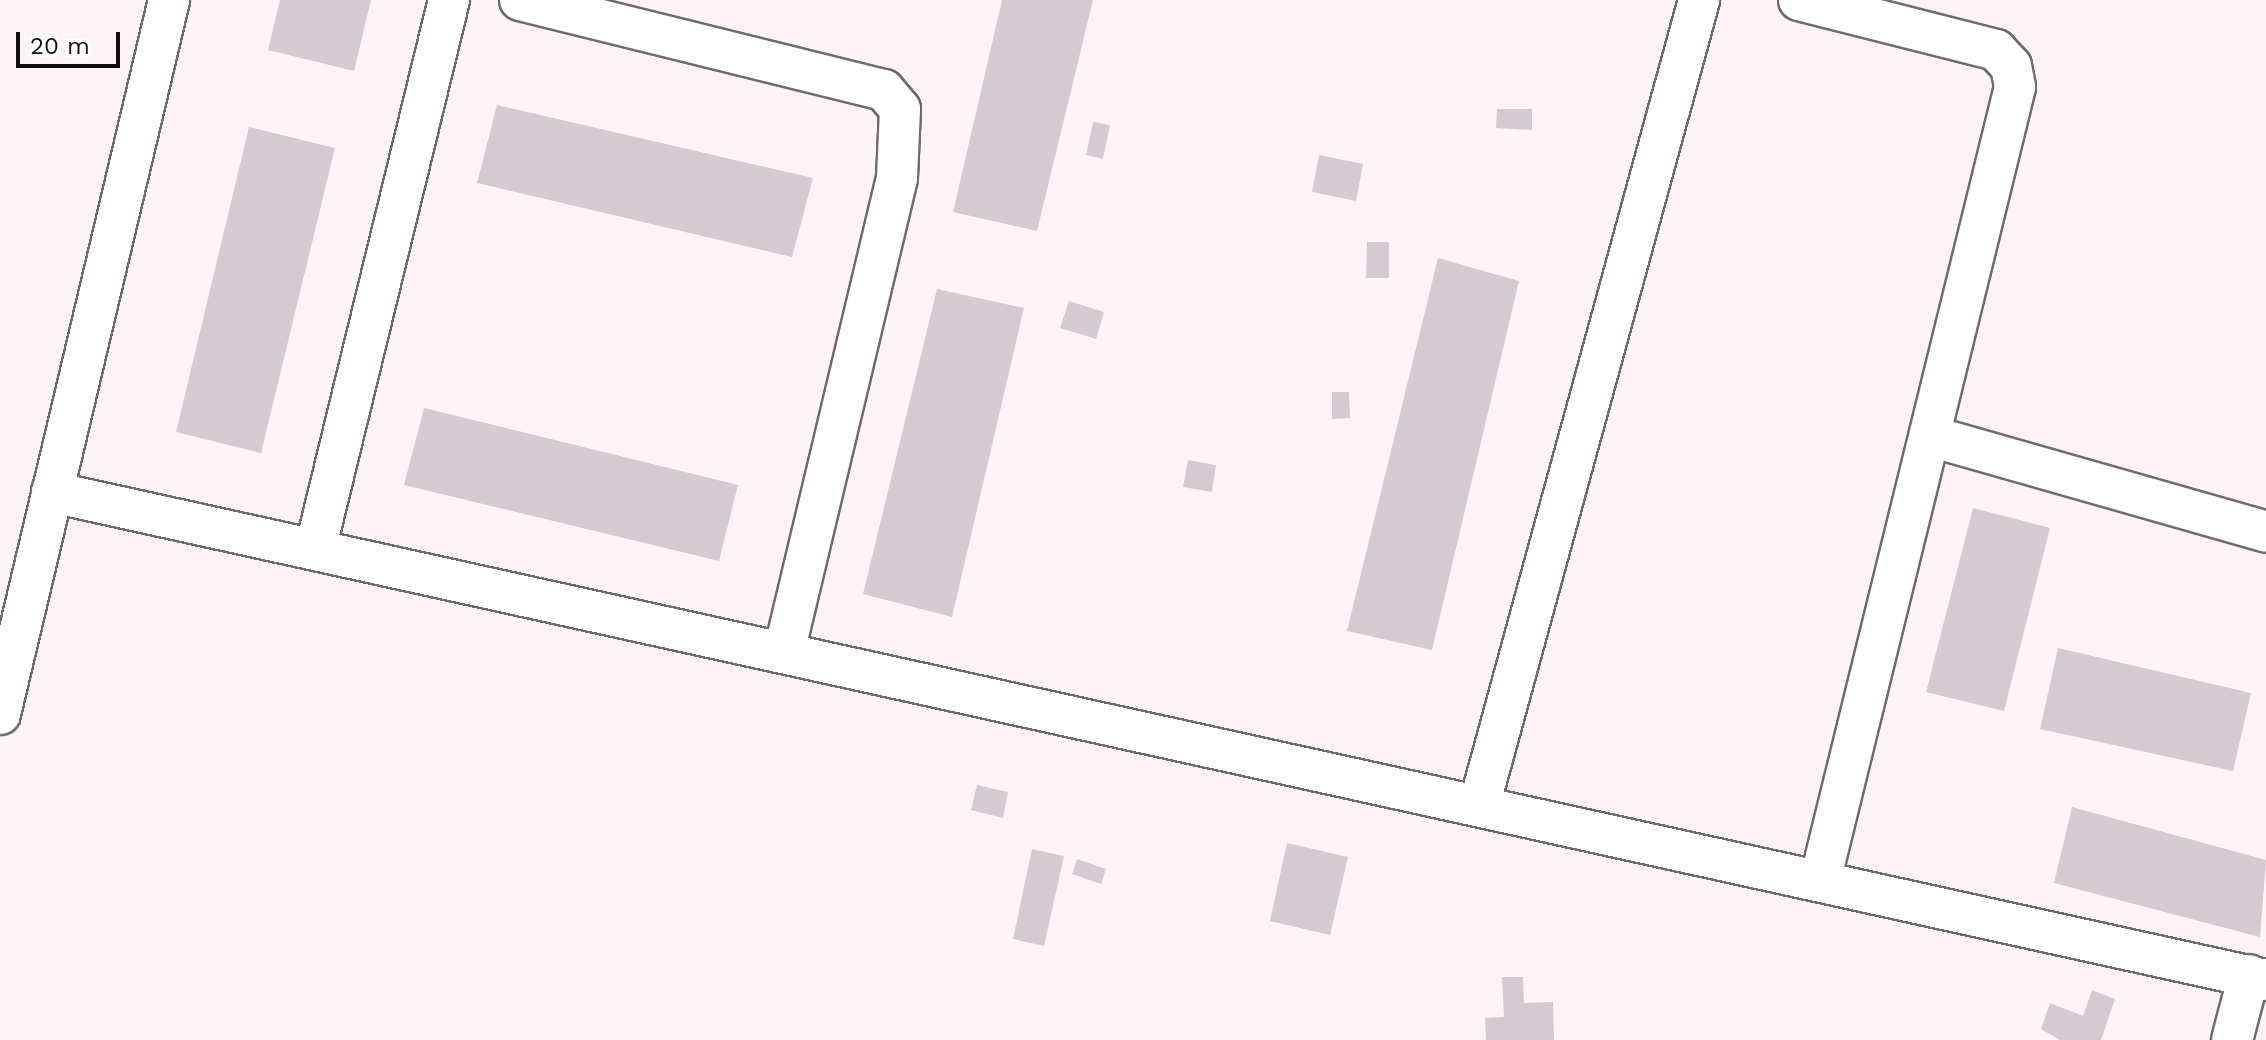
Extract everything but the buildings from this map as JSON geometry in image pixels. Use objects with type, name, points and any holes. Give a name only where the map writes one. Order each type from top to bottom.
[{"type":"lane","points":[[0,714],[169,0]]},
{"type":"lane","points":[[315,550],[449,0]]},
{"type":"lane","points":[[520,0],[884,90],[900,109],[897,178],[784,653]]},
{"type":"lane","points":[[1479,806],[1699,0]]},
{"type":"lane","points":[[1799,0],[1996,50],[2011,66],[2014,108],[1820,881]]},
{"type":"lane","points":[[1930,436],[2266,532]]},
{"type":"lane","points":[[52,492],[2258,977],[2232,1040]]}]
